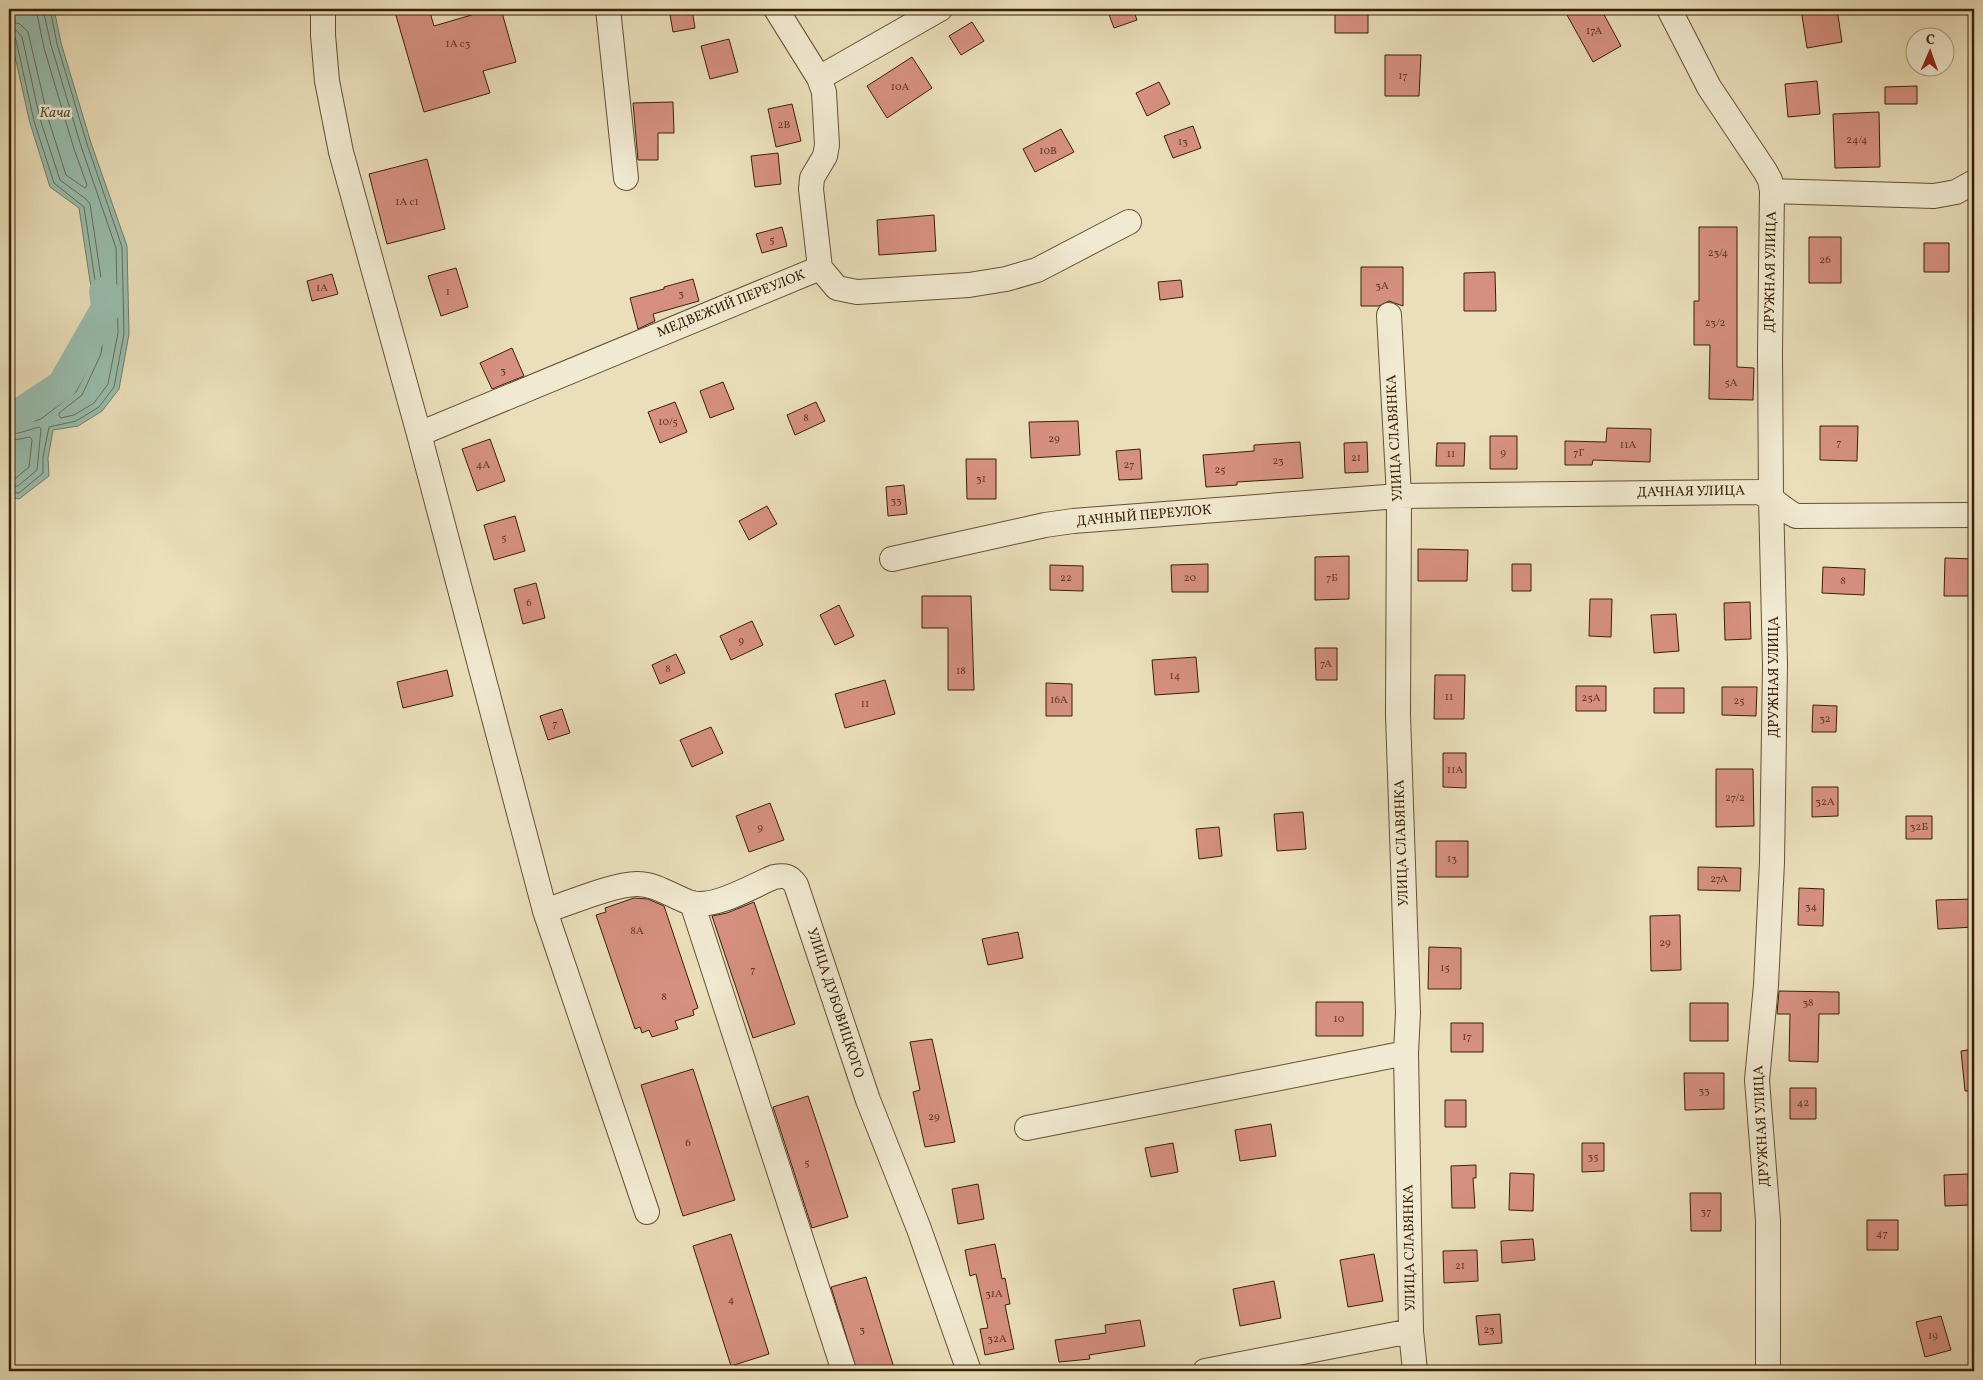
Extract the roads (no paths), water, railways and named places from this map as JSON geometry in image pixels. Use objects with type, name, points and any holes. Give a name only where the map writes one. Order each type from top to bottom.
[{"type":"street","points":[[323,9],[327,81],[341,152],[419,434],[546,911],[647,1212]]},
{"type":"street","points":[[608,9],[626,178]]},
{"type":"street","points":[[776,9],[819,78],[824,92],[827,145],[825,156],[812,178],[811,189],[820,268]]},
{"type":"street","points":[[819,78],[940,9]]},
{"type":"street","name":"ДРУЖНАЯ УЛИЦА","points":[[1669,9],[1709,87],[1765,171],[1770,180],[1772,191],[1770,352],[1775,665],[1772,862],[1766,985],[1757,1080],[1768,1220],[1768,1371]]},
{"type":"street","points":[[1772,191],[1934,196],[1956,192],[1974,182]]},
{"type":"street","name":"МЕДВЕЖИЙ ПЕРЕУЛОК","points":[[419,434],[820,268],[837,288],[857,292],[969,285],[1006,279],[1038,270],[1129,222]]},
{"type":"street","name":"УЛИЦА СЛАВЯНКА","points":[[1389,315],[1399,496],[1398,715],[1408,1012],[1406,1053],[1411,1331],[1415,1371]]},
{"type":"street","name":"ДАЧНАЯ УЛИЦА","points":[[1399,496],[1759,492],[1771,496]]},
{"type":"street","name":"ДАЧНЫЙ ПЕРЕУЛОК","points":[[892,559],[1045,526],[1073,522],[1399,496]]},
{"type":"street","points":[[1771,496],[1784,510],[1796,516],[1974,515]]},
{"type":"street","name":"УЛИЦА ДУБОВИЦКОГО","points":[[546,911],[624,885],[638,884],[654,887],[692,903],[704,904],[720,900],[774,877],[784,875],[791,878],[796,885],[868,1100],[919,1229],[969,1371]]},
{"type":"street","points":[[692,903],[844,1371]]},
{"type":"street","points":[[1028,1128],[1406,1053]]},
{"type":"street","points":[[1205,1371],[1411,1331]]},
{"type":"water","name":"Кача","points":[[9,9],[54,9],[61,43],[91,143],[127,246],[129,334],[119,389],[102,411],[78,426],[53,430],[48,458],[49,476],[19,499],[9,497],[9,422],[39,415],[73,389],[90,352],[96,307],[90,281],[79,208],[50,187],[30,123],[9,30]]},
{"type":"waterway","name":"Кача","points":[[9,420],[62,385],[106,308],[104,292]]}]
